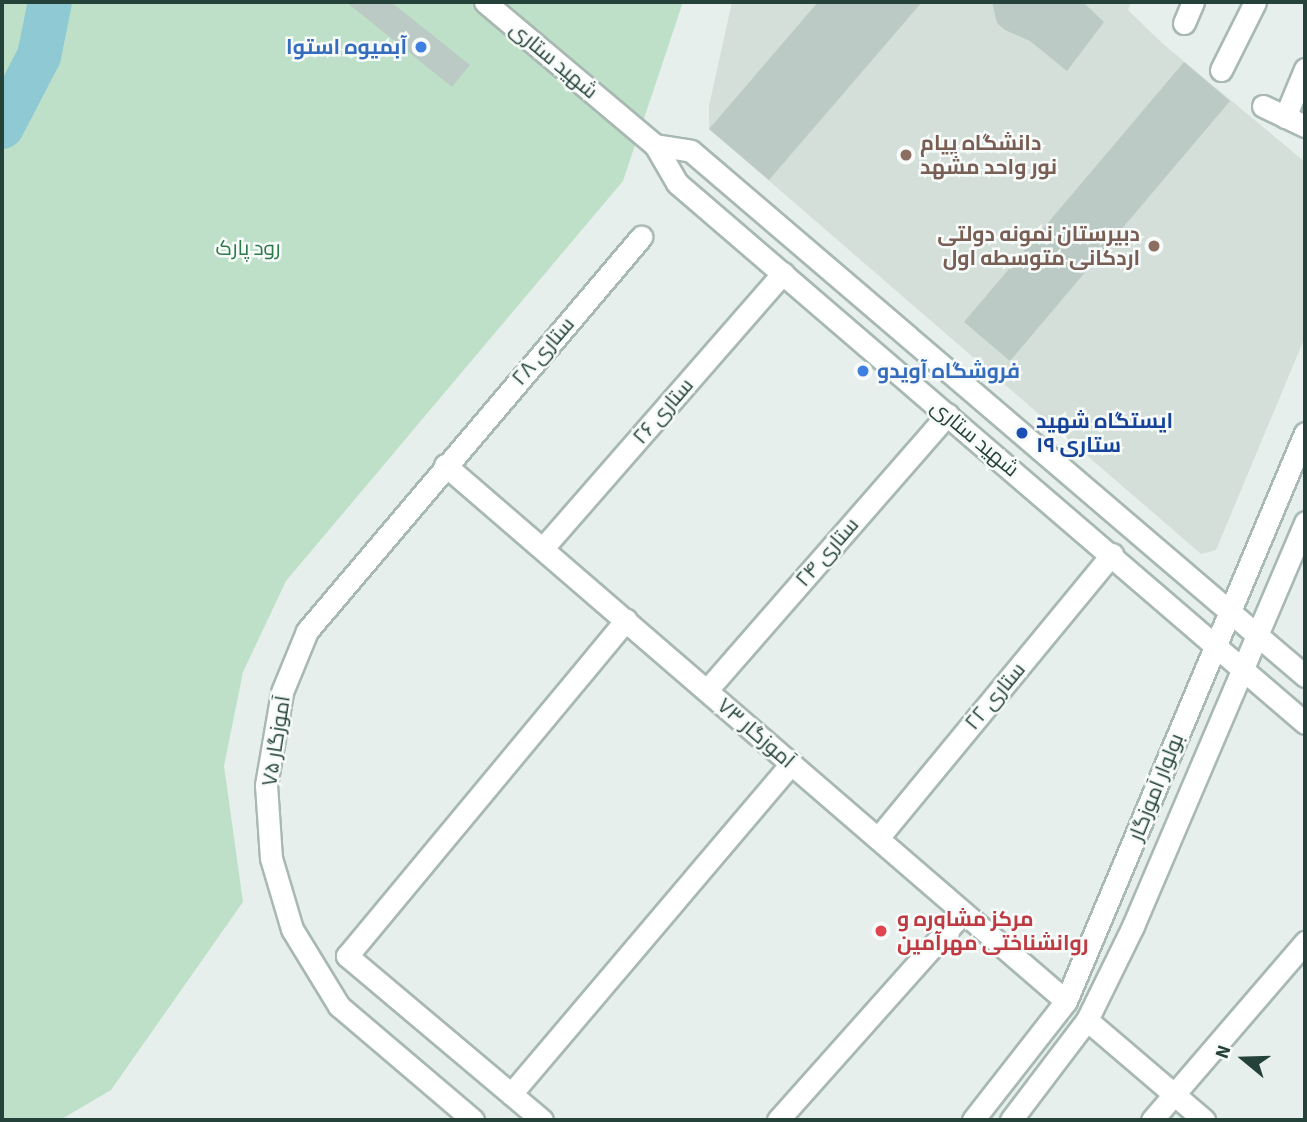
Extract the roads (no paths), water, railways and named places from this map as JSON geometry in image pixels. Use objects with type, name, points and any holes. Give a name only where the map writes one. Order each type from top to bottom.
[{"type":"street","name":"شهید ستاری","points":[[485,2],[655,145],[677,183],[1112,554],[1305,723]]},
{"type":"street","points":[[1184,23],[1193,2]]},
{"type":"street","points":[[1221,70],[1255,2]]},
{"type":"street","points":[[1285,117],[1305,69]]},
{"type":"street","points":[[1263,106],[1305,126]]},
{"type":"street","name":"شهید ستاری","points":[[655,145],[691,151],[1305,676]]},
{"type":"street","name":"ستاری ۲۸","points":[[446,465],[641,237]]},
{"type":"street","name":"ستاری ۲۶","points":[[542,548],[783,273]]},
{"type":"street","name":"ستاری ۲۴","points":[[707,690],[947,414]]},
{"type":"street","name":"بولوار آموزگار","points":[[973,1120],[1066,1001],[1106,912],[1213,644],[1305,433]]},
{"type":"street","name":"۷۳ آموزگار","points":[[446,465],[1066,1001]]},
{"type":"street","name":"آموزگار ۷۵","points":[[446,465],[307,631],[282,692],[266,785],[271,858],[292,929],[321,979],[340,1006],[473,1120]]},
{"type":"street","name":"بولوار آموزگار","points":[[1011,1120],[1087,1020],[1133,926],[1240,667],[1305,522]]},
{"type":"street","name":"ستاری ۲۲","points":[[878,838],[1112,554]]},
{"type":"street","points":[[541,1120],[347,956],[626,620]]},
{"type":"street","points":[[511,1094],[792,764]]},
{"type":"street","points":[[778,1120],[963,912]]},
{"type":"street","points":[[1152,1120],[1305,942]]},
{"type":"street","points":[[1087,1020],[1204,1120]]},
{"type":"waterway","points":[[2,127],[39,56],[50,2]]},
{"type":"place","name":"آبمیوه استوا","points":[[421,47]]},
{"type":"place","name":"دانشگاه پیام نور واحد مشهد","points":[[906,155]]},
{"type":"place","name":"دبیرستان نمونه دولتی اردکانی متوسطه اول","points":[[1154,246]]},
{"type":"place","name":"فروشگاه آويدو","points":[[863,371]]},
{"type":"place","name":"ایستگاه شهید ستاری ۱۹","points":[[1022,433]]},
{"type":"place","name":"مرکز مشاوره و روانشناختی مهرآمین","points":[[881,931]]},
{"type":"park label","name":"رود پارک","points":[[248,248]]}]
